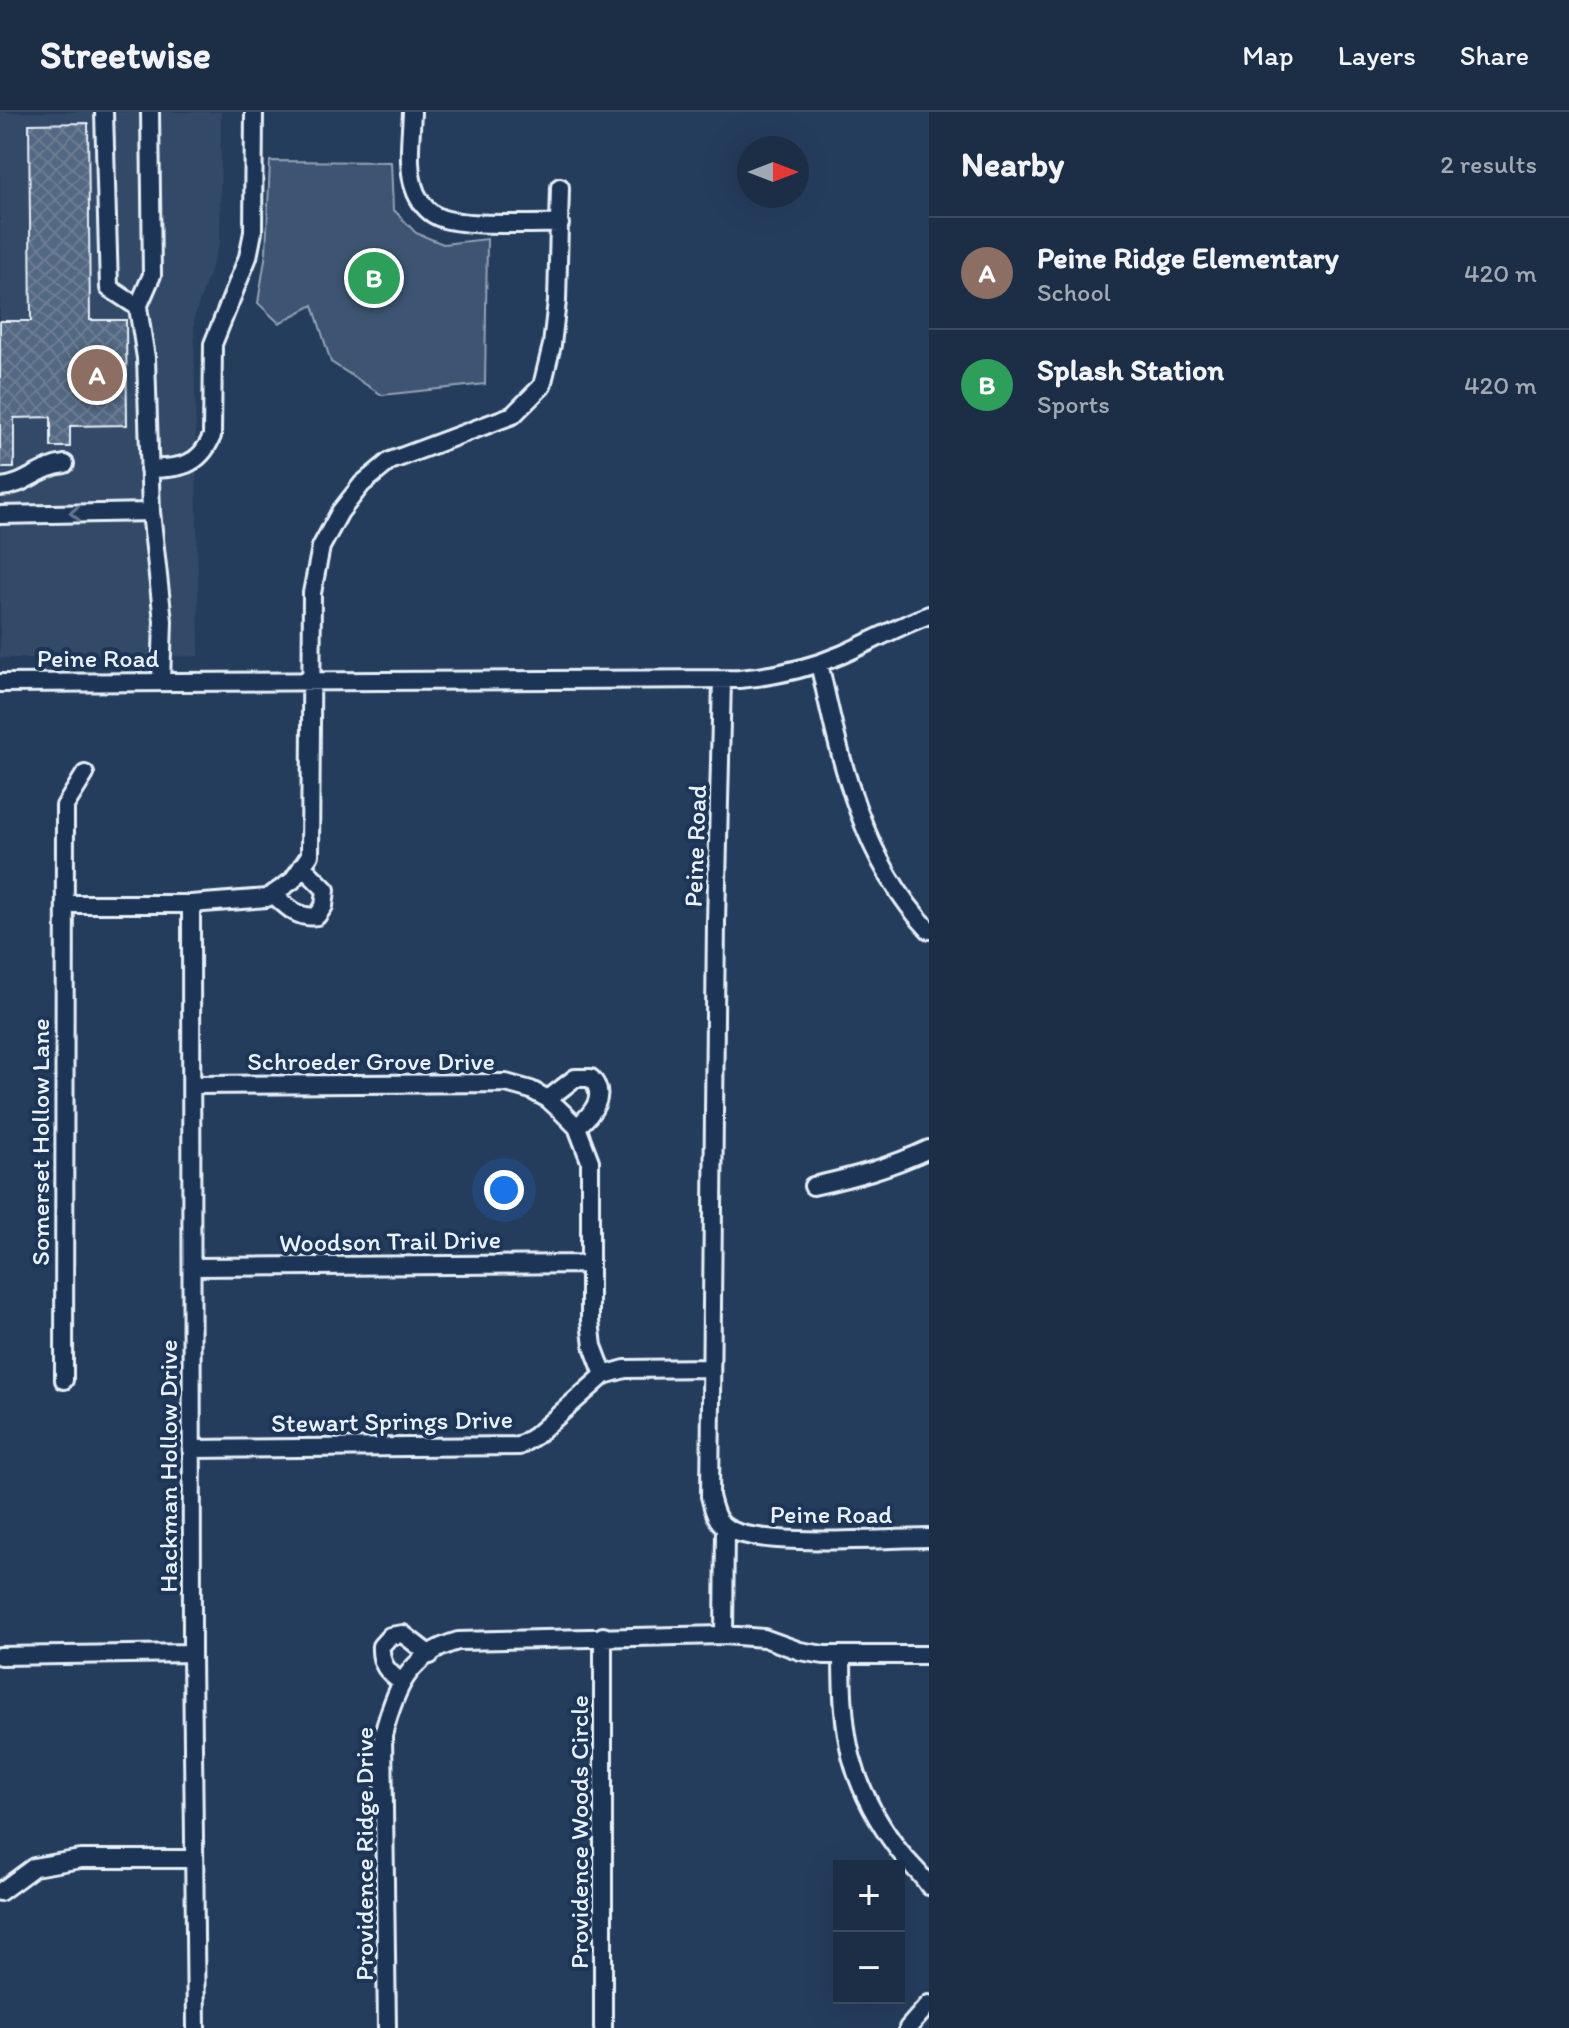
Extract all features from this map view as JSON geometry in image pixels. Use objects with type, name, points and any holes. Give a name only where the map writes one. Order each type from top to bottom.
[{"type":"street","points":[[104,112],[109,288],[138,307]]},
{"type":"street","points":[[150,112],[152,275],[138,307],[146,358],[151,512],[163,621],[161,682]]},
{"type":"street","points":[[149,469],[174,468],[195,461],[206,451],[212,436],[213,344],[248,257],[253,232],[254,112]]},
{"type":"street","points":[[412,112],[414,190],[424,208],[440,218],[457,222],[560,224]]},
{"type":"street","points":[[65,904],[191,904],[267,898],[292,881],[310,855],[312,593],[321,547],[340,512],[362,484],[390,461],[513,415],[542,386],[552,345],[560,187]]},
{"type":"street","points":[[0,487],[28,478],[47,466],[65,464]]},
{"type":"street","points":[[0,515],[151,512]]},
{"type":"street","points":[[722,680],[766,677],[819,663],[929,615]]},
{"type":"street","points":[[819,663],[854,803],[895,887],[929,930]]},
{"type":"street","name":"Peine Road","points":[[0,683],[722,680],[708,1483],[713,1509],[725,1527],[741,1534],[777,1539],[929,1538]]},
{"type":"street","name":"Somerset Hollow Lane","points":[[64,1380],[65,806],[85,774]]},
{"type":"street","points":[[273,894],[305,918],[317,916],[324,906],[326,890],[302,866]]},
{"type":"street","name":"Hackman Hollow Drive","points":[[191,904],[196,2028]]},
{"type":"street","points":[[548,1099],[575,1078],[591,1078],[597,1085],[599,1095],[594,1109],[577,1127]]},
{"type":"street","name":"Schroeder Grove Drive","points":[[193,1085],[506,1083],[548,1099],[577,1127],[590,1161],[591,1333],[604,1375]]},
{"type":"street","points":[[813,1186],[863,1176],[929,1149]]},
{"type":"street","name":"Woodson Trail Drive","points":[[193,1267],[589,1264]]},
{"type":"street","points":[[604,1375],[625,1369],[711,1368]]},
{"type":"street","name":"Stewart Springs Drive","points":[[192,1449],[519,1446],[535,1436],[604,1375]]},
{"type":"street","points":[[724,1635],[725,1527]]},
{"type":"street","points":[[402,1683],[384,1667],[380,1658],[381,1646],[390,1636],[403,1634],[430,1655]]},
{"type":"street","name":"Providence Ridge Drive","points":[[387,2028],[383,1735],[393,1698],[402,1683],[411,1669],[440,1646],[458,1641],[724,1635],[764,1638],[800,1651],[842,1656],[929,1655]]},
{"type":"street","name":"Providence Woods Circle","points":[[603,1636],[603,2028]]},
{"type":"street","points":[[0,1656],[192,1653]]},
{"type":"street","points":[[842,1656],[845,1731],[860,1787],[899,1852],[929,1886]]},
{"type":"street","points":[[0,1892],[34,1867],[81,1859],[194,1859]]},
{"type":"street","points":[[908,2028],[928,2007]]},
{"type":"shaded area","points":[[0,112],[221,112],[220,242],[194,318],[199,656],[0,658]]},
{"type":"shaded area","points":[[270,161],[391,162],[393,209],[416,233],[443,244],[487,239],[485,384],[382,395],[331,362],[313,305],[279,323],[258,303],[266,253]]},
{"type":"building","points":[[88,123],[90,320],[126,320],[127,425],[70,426],[70,447],[51,447],[51,417],[14,418],[14,468],[0,468],[0,321],[31,321],[29,124]]},
{"type":"place","name":"Splash Station","points":[[374,278]]},
{"type":"place","name":"Peine Ridge Elementary","points":[[97,375]]}]
